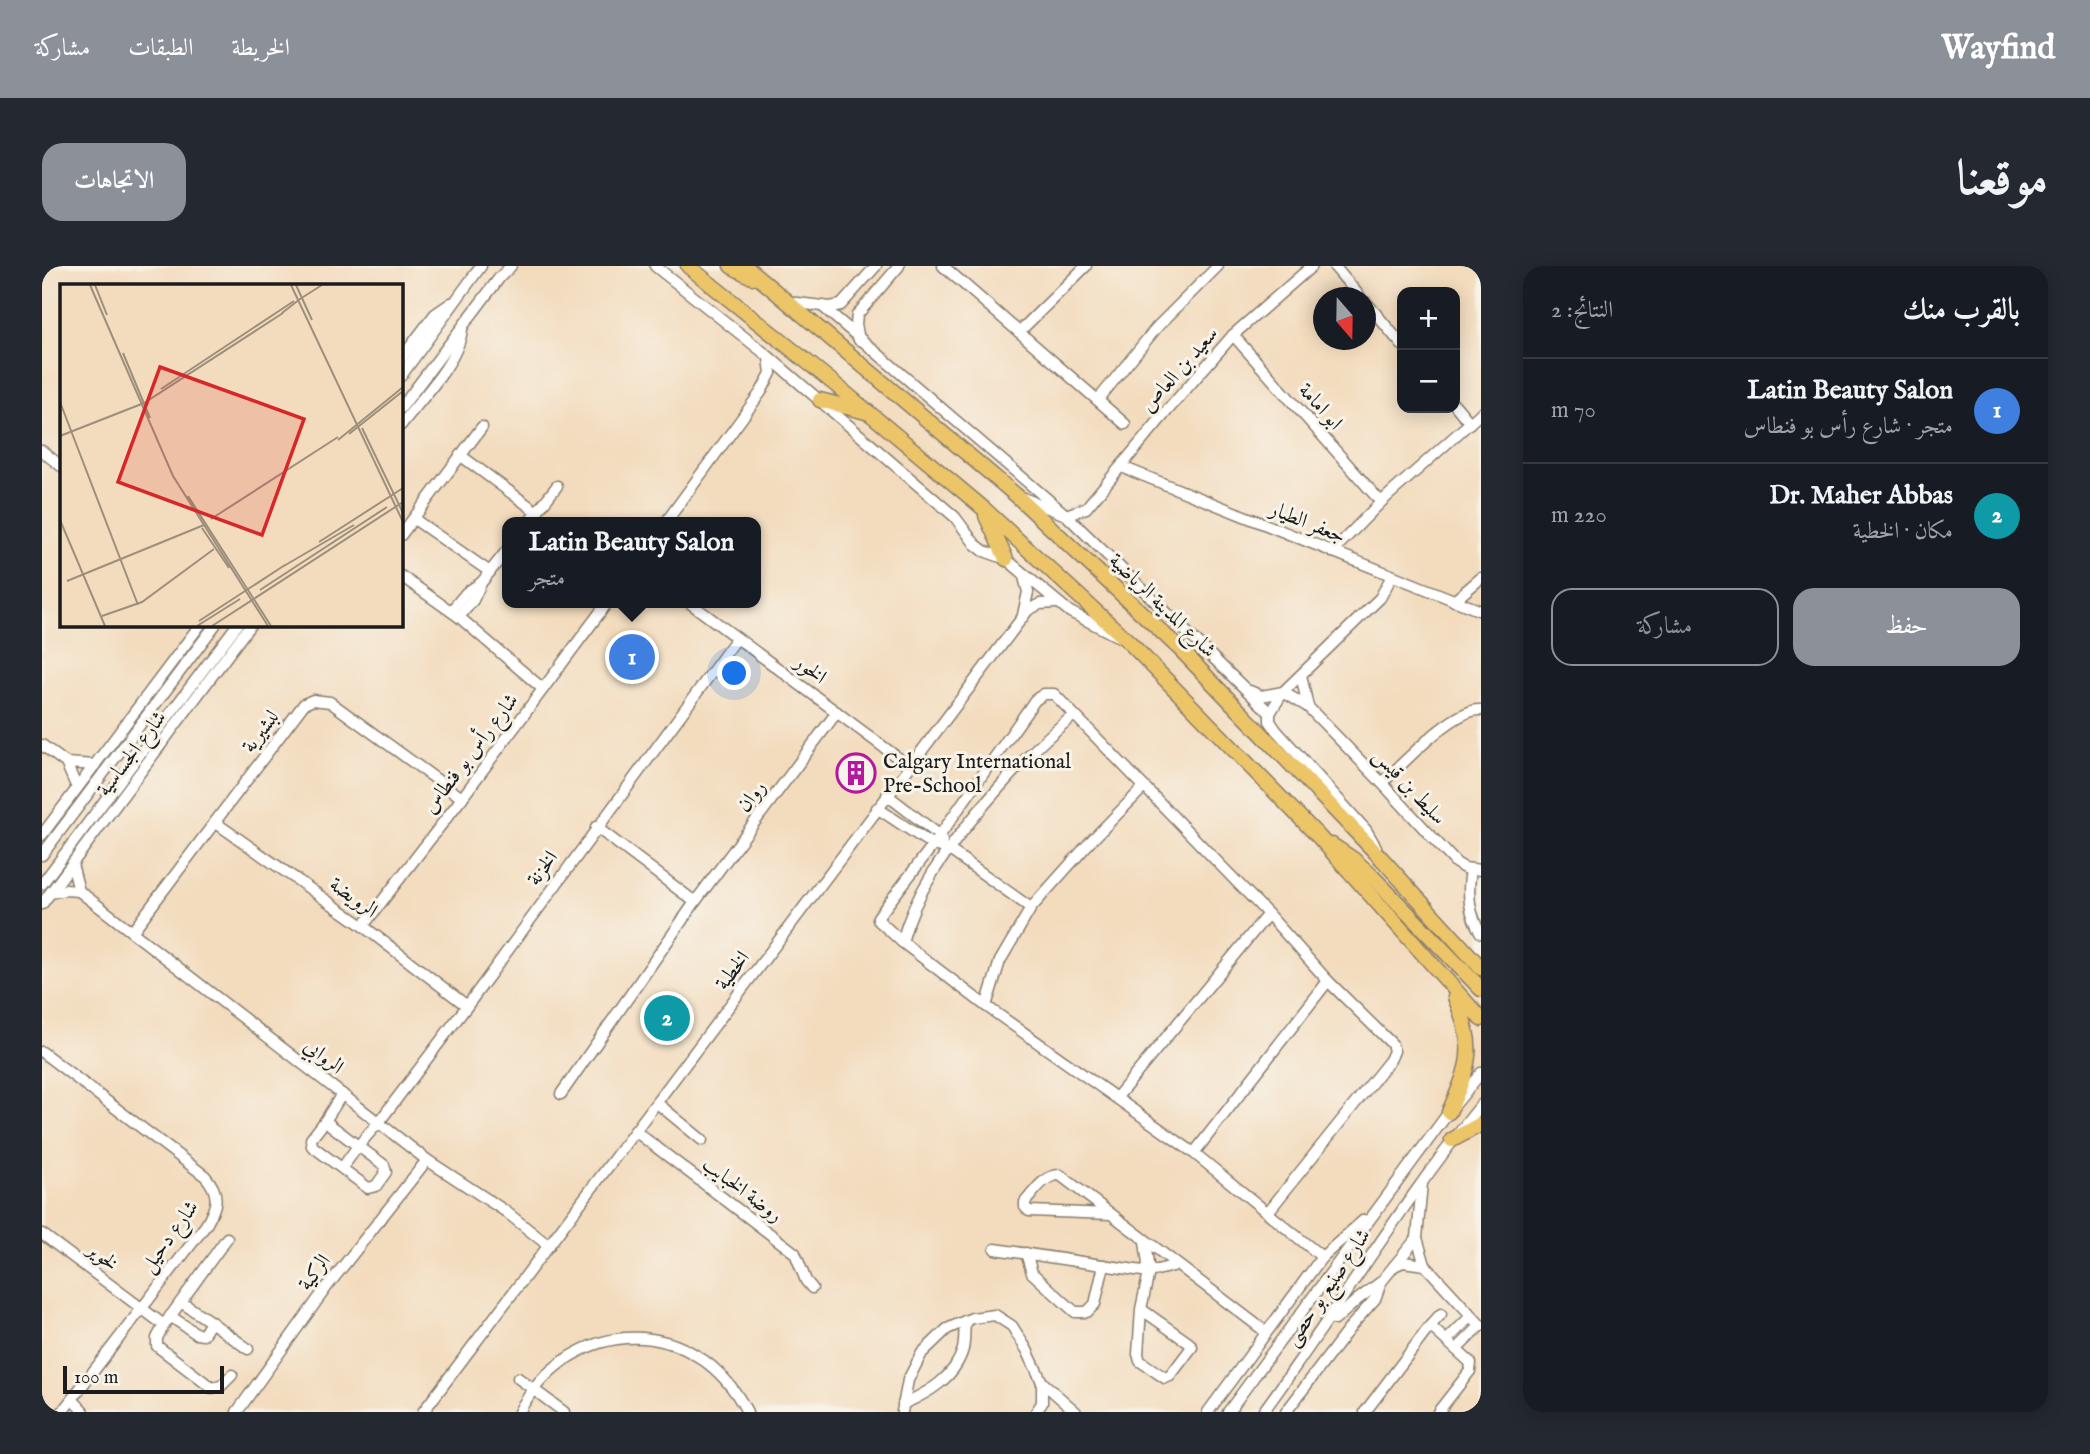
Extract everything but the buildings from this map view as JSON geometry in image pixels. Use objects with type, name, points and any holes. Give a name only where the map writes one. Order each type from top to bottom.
[{"type":"main road","points":[[688,266],[983,508],[1129,642],[1319,837],[1481,1020]]},
{"type":"main road","points":[[731,266],[769,286]]},
{"type":"main road","name":"شارع المدينة الرياضية","points":[[747,267],[1017,496],[1181,650],[1382,859],[1480,967]]},
{"type":"main road","points":[[820,400],[869,413]]},
{"type":"main road","points":[[983,508],[1006,559]]},
{"type":"main road","points":[[1319,837],[1361,865],[1481,989]]},
{"type":"main road","points":[[1449,1112],[1466,1073],[1470,1049],[1466,1027],[1450,986]]},
{"type":"main road","points":[[1452,1140],[1481,1124]]},
{"type":"street","points":[[402,375],[481,266]]},
{"type":"street","points":[[402,407],[511,266]]},
{"type":"street","points":[[654,266],[797,380],[955,517],[975,544],[984,551],[1006,559],[1056,603],[1098,629],[1129,642]]},
{"type":"street","points":[[788,302],[838,306],[846,302],[876,266]]},
{"type":"street","points":[[859,340],[857,315],[899,266]]},
{"type":"street","points":[[1020,332],[1086,266]]},
{"type":"street","points":[[1098,400],[1157,327],[1218,266]]},
{"type":"street","name":"سعيد بن العاص","points":[[1066,515],[1086,508],[1233,335],[1312,266]]},
{"type":"street","points":[[1334,266],[1352,287]]},
{"type":"street","points":[[950,268],[1125,425]]},
{"type":"street","points":[[402,358],[435,314],[457,300]]},
{"type":"street","name":"شارع المدينة الرياضية","points":[[822,306],[1066,515],[1270,713]]},
{"type":"street","points":[[1376,314],[1397,339]]},
{"type":"street","points":[[402,424],[455,354],[461,341],[463,326]]},
{"type":"street","name":"ابو امامة","points":[[1233,335],[1381,502]]},
{"type":"street","points":[[670,517],[761,392],[772,373],[768,356]]},
{"type":"street","points":[[761,392],[781,379],[797,380]]},
{"type":"street","points":[[1460,411],[1470,423]]},
{"type":"street","points":[[1332,552],[1381,502],[1481,414]]},
{"type":"street","points":[[402,534],[482,427]]},
{"type":"street","points":[[42,451],[60,465]]},
{"type":"street","points":[[460,455],[537,512]]},
{"type":"street","name":"جعفر الطيار","points":[[1122,467],[1481,611]]},
{"type":"street","points":[[532,517],[557,486]]},
{"type":"street","points":[[1017,496],[1066,515]]},
{"type":"street","points":[[1086,508],[1084,526],[1092,542]]},
{"type":"street","points":[[414,519],[489,572]]},
{"type":"street","points":[[455,614],[478,593],[481,583],[502,556]]},
{"type":"street","points":[[1022,618],[1028,592],[1023,574]]},
{"type":"street","points":[[1382,859],[1366,830],[1276,730],[1270,721],[1270,713],[1283,692],[1380,598],[1392,576]]},
{"type":"street","points":[[402,577],[455,614],[543,689]]},
{"type":"street","points":[[1454,601],[1481,578]]},
{"type":"street","name":"الخطية","points":[[423,1412],[1022,618],[1033,606],[1056,603]]},
{"type":"street","name":"شارع رأس بو فنطاس","points":[[363,926],[462,799],[603,608]]},
{"type":"street","name":"الخور","points":[[697,608],[909,766]]},
{"type":"street","name":"شارع الجساسية","points":[[42,855],[214,626]]},
{"type":"street","name":"شارع الجساسية","points":[[42,884],[236,626]]},
{"type":"street","name":"شارع الجساسية","points":[[42,904],[249,626]]},
{"type":"street","points":[[198,627],[199,646]]},
{"type":"street","name":"شارع الجساسية","points":[[42,835],[198,627]]},
{"type":"street","name":"الخزنة","points":[[342,1168],[467,1006],[737,638]]},
{"type":"street","points":[[1301,675],[1307,707]]},
{"type":"street","points":[[1249,691],[1261,696],[1283,692]]},
{"type":"street","name":"سليط بن قيس","points":[[1283,692],[1307,707],[1456,863],[1476,870],[1468,887],[1470,906],[1481,933]]},
{"type":"street","points":[[1268,1212],[1390,1060],[1394,1051],[1388,1039],[1328,981],[1268,914],[1054,694],[1044,694],[1035,700],[993,757],[936,840],[878,917],[879,923],[986,1006],[1194,1153],[1322,1257]]},
{"type":"street","name":"لبشيرية","points":[[132,932],[304,704],[313,700],[330,702],[462,799]]},
{"type":"street","points":[[1382,783],[1453,719],[1474,709],[1481,710]]},
{"type":"street","name":"روان","points":[[561,1094],[695,902],[837,712]]},
{"type":"street","points":[[901,942],[908,919],[948,849],[1009,775],[1041,741],[1073,716]]},
{"type":"street","points":[[42,745],[66,763],[95,765]]},
{"type":"street","points":[[993,757],[1009,775]]},
{"type":"street","points":[[66,763],[77,788]]},
{"type":"street","points":[[986,1006],[1000,961],[1031,908],[1144,787]]},
{"type":"street","points":[[887,795],[936,840],[1031,908]]},
{"type":"street","points":[[877,808],[936,840]]},
{"type":"street","points":[[59,812],[63,827]]},
{"type":"street","name":"الرويضة","points":[[216,823],[363,926],[467,1006]]},
{"type":"street","points":[[596,827],[695,902]]},
{"type":"street","points":[[83,829],[84,849]]},
{"type":"street","points":[[50,893],[79,891],[72,864]]},
{"type":"street","name":"الروابي","points":[[79,891],[427,1160],[505,1211],[549,1245]]},
{"type":"street","points":[[1117,1097],[1268,914]]},
{"type":"street","points":[[1194,1153],[1328,981]]},
{"type":"street","name":"شارع دحيل","points":[[42,1052],[205,1176],[213,1186],[216,1196],[215,1210],[206,1225],[62,1412]]},
{"type":"street","name":"شارع صنيع بو حصى","points":[[1228,1412],[1449,1112],[1481,1073]]},
{"type":"street","points":[[325,1121],[384,1166],[386,1172],[376,1186],[368,1188],[312,1146],[311,1139],[342,1094]]},
{"type":"street","points":[[657,1104],[702,1140]]},
{"type":"street","name":"شارع صنيع بو حصى","points":[[1263,1412],[1320,1334],[1452,1140],[1481,1105]]},
{"type":"street","name":"روضة الخبايب","points":[[635,1131],[796,1253],[803,1274],[813,1288]]},
{"type":"street","name":"الركية","points":[[237,1412],[326,1288],[427,1160]]},
{"type":"street","points":[[1111,1214],[1029,1211],[1025,1202],[1045,1180],[1053,1175],[1060,1175],[1266,1332]]},
{"type":"street","name":"شارع صنيع بو حصى","points":[[1286,1412],[1375,1299],[1381,1282],[1391,1267],[1417,1238],[1422,1183]]},
{"type":"street","name":"شارع صنيع بو حصى","points":[[1208,1412],[1322,1257],[1380,1207]]},
{"type":"street","name":"لخوير","points":[[42,1234],[140,1308],[200,1335],[211,1322]]},
{"type":"street","points":[[227,1238],[167,1320],[157,1338],[157,1346],[212,1388],[221,1386],[232,1375]]},
{"type":"street","points":[[1417,1238],[1425,1265],[1479,1322]]},
{"type":"street","points":[[1141,1309],[1189,1343],[1192,1348],[1166,1378],[1140,1361],[1138,1354],[1141,1309],[1149,1272],[1145,1241]]},
{"type":"street","points":[[995,1249],[1149,1272],[1177,1265]]},
{"type":"street","points":[[1026,1254],[1032,1273],[1075,1312],[1087,1312],[1095,1304],[1104,1265]]},
{"type":"street","points":[[1391,1267],[1403,1262],[1425,1265]]},
{"type":"street","points":[[1320,1334],[1381,1282]]},
{"type":"street","points":[[181,1302],[248,1349]]},
{"type":"street","points":[[1365,1412],[1441,1314]]},
{"type":"street","points":[[902,1408],[908,1380],[922,1353],[947,1329],[972,1318],[995,1315],[1012,1326],[1042,1382],[1076,1412]]},
{"type":"street","points":[[902,1408],[925,1395],[952,1373],[963,1349],[965,1321]]},
{"type":"street","points":[[1447,1340],[1479,1322]]},
{"type":"street","points":[[1457,1349],[1479,1322]]},
{"type":"street","points":[[1430,1326],[1468,1358],[1471,1367],[1438,1412]]},
{"type":"street","points":[[519,1412],[548,1371],[575,1352],[610,1340],[650,1338],[674,1344],[709,1363],[737,1391],[747,1412]]},
{"type":"street","points":[[518,1378],[564,1412]]},
{"type":"street","points":[[1042,1382],[1039,1407],[1061,1401]]},
{"type":"street","points":[[72,1399],[84,1412]]},
{"type":"place","name":"Latin Beauty Salon","points":[[632,657]]},
{"type":"place","name":"Calgary International Pre-School","points":[[856,773]]},
{"type":"place","name":"Dr. Maher Abbas","points":[[667,1018]]}]
